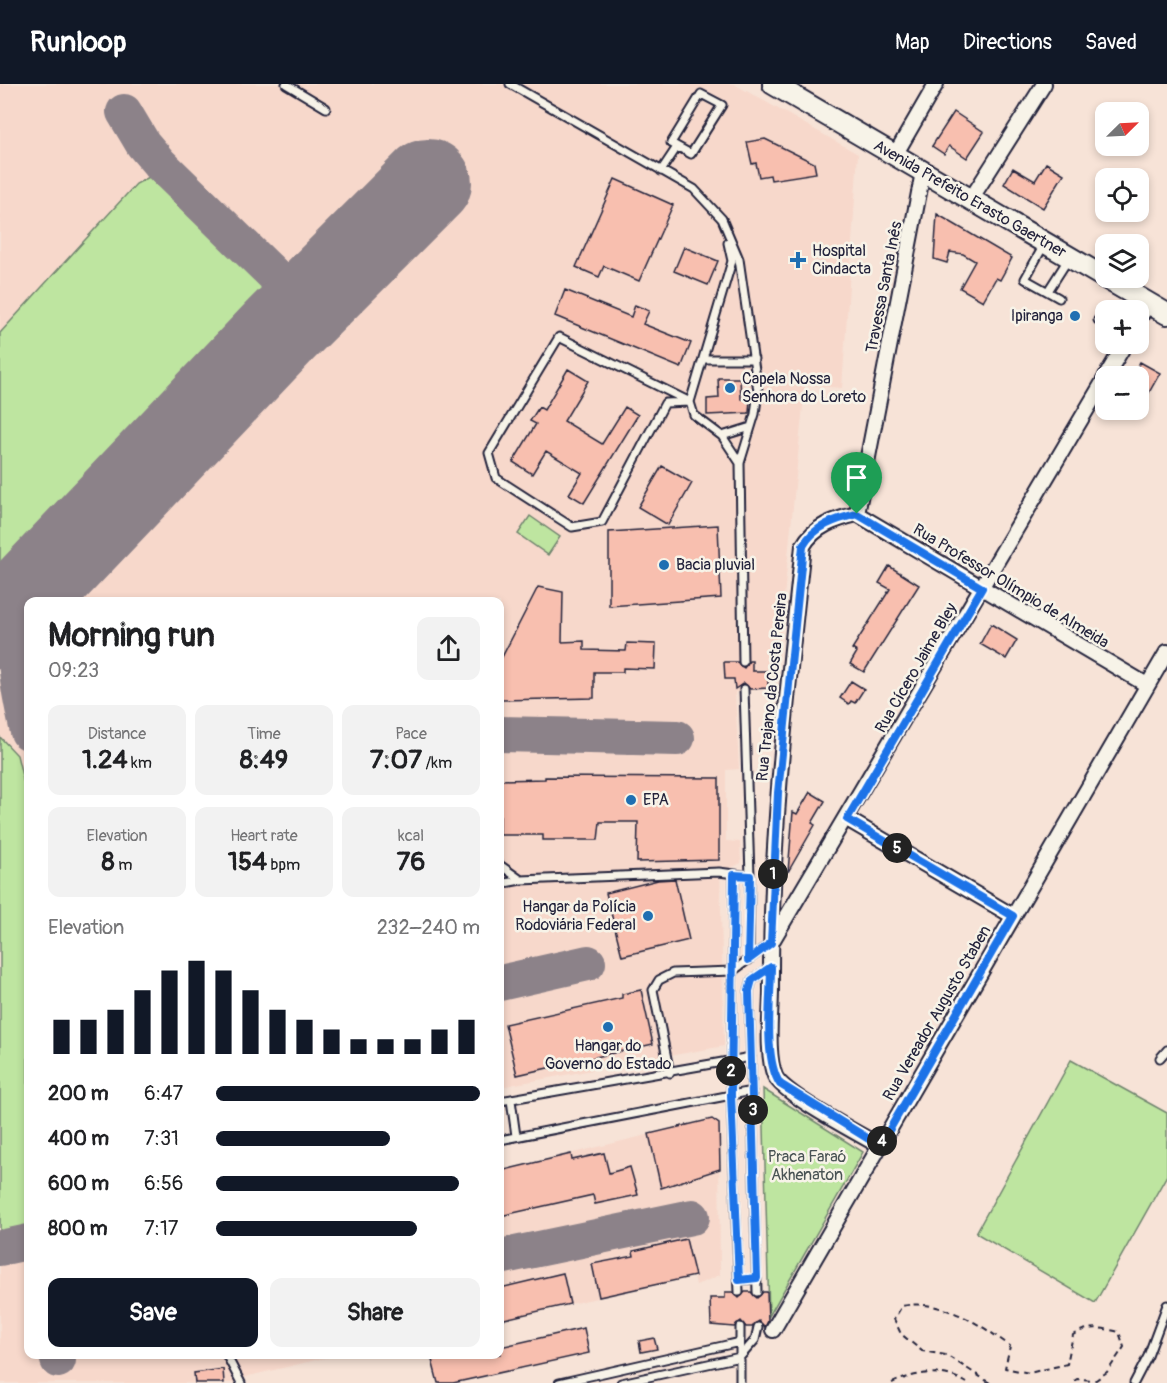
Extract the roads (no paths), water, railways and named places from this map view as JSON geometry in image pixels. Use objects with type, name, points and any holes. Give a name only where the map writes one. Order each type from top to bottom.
[{"type":"main road","name":"Avenida Prefeito Erasto Gaertner","points":[[773,84],[1070,257],[1128,300]]},
{"type":"main road","name":"Avenida Prefeito Erasto Gaertner","points":[[1149,312],[1167,314]]},
{"type":"street","points":[[895,155],[936,84]]},
{"type":"street","points":[[970,200],[1044,84]]},
{"type":"street","name":"Travessa Santa Inês","points":[[857,514],[923,172]]},
{"type":"street","name":"Rua Cícero Jaime Bley","points":[[771,943],[847,819],[1095,396]]},
{"type":"street","name":"Rua Professor Olímpio de Almeida","points":[[857,514],[1147,686]]},
{"type":"street","name":"Rua Trajano da Costa Pereira","points":[[857,514],[841,518],[816,530],[803,546],[778,793],[771,943],[771,1058],[775,1077],[787,1090],[880,1146]]},
{"type":"street","name":"Rua Vereador Augusto Staben","points":[[773,1330],[1167,652]]},
{"type":"street","points":[[847,819],[1013,916]]},
{"type":"lane","points":[[286,84],[326,108]]},
{"type":"lane","points":[[510,84],[694,189],[722,219],[739,260],[758,391],[751,427],[740,463],[743,662]]},
{"type":"lane","points":[[701,93],[722,105],[691,154],[677,147],[671,143],[701,93]]},
{"type":"lane","points":[[661,171],[677,147]]},
{"type":"lane","points":[[722,219],[732,261],[690,402],[694,415],[722,436],[740,463]]},
{"type":"lane","points":[[1046,243],[1025,279],[1059,298]]},
{"type":"lane","points":[[1047,291],[1070,257]]},
{"type":"lane","points":[[559,337],[690,402],[665,404],[602,522],[572,527],[496,478],[489,453],[559,337]]},
{"type":"lane","points":[[703,359],[754,359]]},
{"type":"lane","points":[[722,436],[751,427]]},
{"type":"lane","points":[[744,689],[750,876],[748,960]]},
{"type":"lane","points":[[504,868],[521,880]]},
{"type":"lane","points":[[504,883],[521,880],[719,872],[750,876]]},
{"type":"lane","points":[[734,875],[731,1095],[739,1292]]},
{"type":"lane","points":[[670,1073],[653,990],[659,980],[673,973],[733,971],[771,943]]},
{"type":"lane","points":[[757,1292],[749,985],[771,967]]},
{"type":"lane","points":[[1160,1058],[1167,1050]]},
{"type":"lane","points":[[504,1101],[751,1057]]},
{"type":"lane","points":[[504,1139],[752,1091]]},
{"type":"lane","points":[[511,1100],[516,1136]]},
{"type":"lane","points":[[739,1280],[757,1278]]},
{"type":"lane","points":[[1134,1383],[1148,1356],[1167,1305]]},
{"type":"lane","points":[[740,1327],[740,1383]]},
{"type":"lane","points":[[621,1383],[740,1357],[755,1340],[758,1327]]},
{"type":"lane","points":[[559,1383],[592,1379],[740,1342]]},
{"type":"lane","points":[[670,1358],[673,1371]]},
{"type":"lane","points":[[229,1359],[241,1383]]},
{"type":"place","name":"Hospital Cindacta","points":[[798,260]]},
{"type":"place","name":"Ipiranga","points":[[1075,316]]},
{"type":"place","name":"Capela Nossa Senhora do Loreto","points":[[730,388]]},
{"type":"place","name":"Bacia pluvial","points":[[664,565]]},
{"type":"place","name":"EPA","points":[[631,800]]},
{"type":"place","name":"Hangar da Polícia Rodoviária Federal","points":[[648,916]]},
{"type":"place","name":"Hangar do Governo do Estado","points":[[608,1027]]},
{"type":"park label","name":"Praca Faraó Akhenaton","points":[[807,1166]]}]
